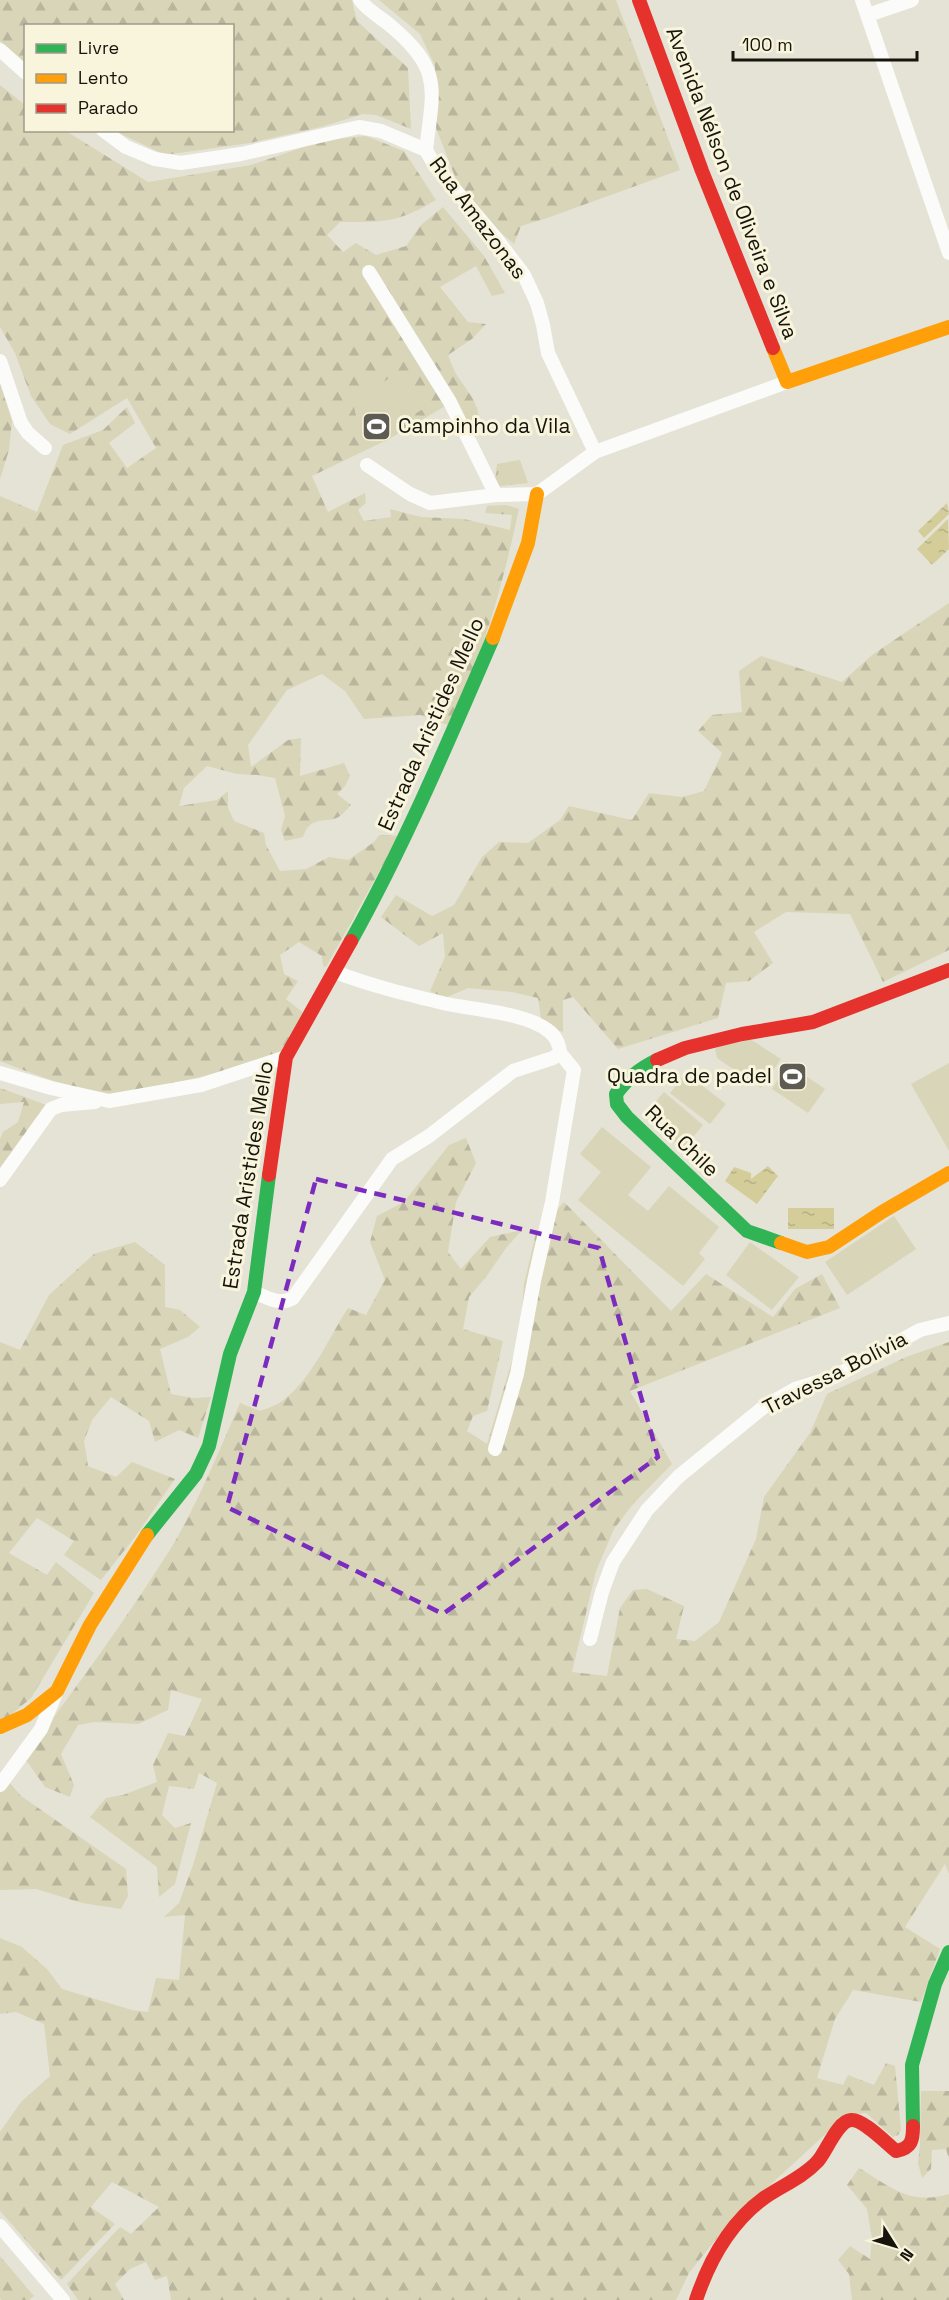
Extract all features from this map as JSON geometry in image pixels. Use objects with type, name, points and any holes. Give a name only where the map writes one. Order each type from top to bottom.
[{"type":"street","points":[[106,132],[126,147],[155,159],[181,163],[241,154],[359,127],[381,131],[426,150],[433,90],[429,71],[419,54],[360,0]]},
{"type":"street","name":"Avenida Nélson de Oliveira e Silva","points":[[639,0],[702,171],[787,381]]},
{"type":"street","points":[[862,0],[949,253]]},
{"type":"street","points":[[868,15],[912,0]]},
{"type":"street","points":[[0,50],[24,71]]},
{"type":"street","name":"Rua Amazonas","points":[[426,150],[435,166],[524,275],[537,303],[548,353],[595,452]]},
{"type":"street","points":[[369,272],[450,402],[496,495]]},
{"type":"street","points":[[367,465],[410,494],[430,503],[496,495],[537,494],[595,452],[787,381],[949,327]]},
{"type":"street","points":[[0,361],[21,423],[28,433],[45,448]]},
{"type":"street","name":"Estrada Aristides Mello","points":[[0,1727],[27,1715],[57,1691],[90,1625],[143,1540],[196,1474],[208,1446],[230,1354],[254,1292],[274,1131],[286,1057],[370,907],[452,734],[504,613],[528,543],[537,494]]},
{"type":"street","name":"Rua Chile","points":[[949,970],[813,1022],[742,1034],[685,1048],[640,1068],[627,1079],[616,1094],[616,1104],[747,1231],[807,1252],[830,1247],[882,1212],[949,1173]]},
{"type":"street","points":[[335,972],[369,985],[450,1004],[498,1012],[531,1023],[550,1032],[560,1046],[560,1053],[574,1070],[552,1202],[534,1281],[517,1374],[495,1449]]},
{"type":"street","points":[[254,1292],[280,1302],[288,1302],[392,1160],[429,1136],[513,1071],[553,1058],[560,1053]]},
{"type":"street","points":[[0,1179],[51,1109],[61,1105],[109,1101],[201,1086],[286,1057]]},
{"type":"street","points":[[0,1073],[51,1088],[109,1101]]},
{"type":"street","name":"Travessa Bolívia","points":[[590,1639],[602,1592],[613,1562],[647,1510],[678,1477],[765,1406],[795,1389],[834,1377],[920,1330],[949,1323]]},
{"type":"street","points":[[0,1785],[41,1729],[57,1691]]},
{"type":"street","points":[[696,2300],[711,2261],[728,2235],[755,2204],[813,2165],[827,2150],[841,2124],[849,2120],[860,2122],[896,2151],[910,2146],[913,2139],[912,2065],[935,1984],[949,1952]]},
{"type":"street","points":[[0,2226],[63,2300]]},
{"type":"highlighted area","points":[[316,1179],[599,1248],[658,1457],[443,1614],[227,1507]]},
{"type":"green space","points":[[0,0],[352,0],[357,21],[408,68],[411,129],[376,115],[363,114],[321,127],[250,143],[165,155],[117,132],[234,132],[234,24],[24,24],[24,62],[0,41]]},
{"type":"green space","points":[[379,0],[616,0],[680,170],[521,226],[514,244],[465,202],[436,128],[435,66],[420,34]]},
{"type":"green space","points":[[0,85],[24,104],[24,132],[68,132],[148,182],[251,165],[324,140],[366,136],[404,151],[436,200],[423,208],[390,220],[340,222],[327,235],[343,252],[356,243],[376,255],[406,246],[421,225],[443,207],[484,256],[505,293],[492,296],[476,266],[440,287],[468,322],[486,324],[472,339],[448,355],[457,375],[476,405],[479,420],[475,438],[447,405],[389,439],[312,476],[328,512],[365,493],[366,503],[358,510],[364,521],[391,517],[390,509],[421,517],[464,519],[510,530],[512,515],[485,513],[487,506],[506,505],[519,509],[491,620],[472,674],[448,725],[420,715],[364,719],[345,691],[322,674],[287,690],[248,745],[251,767],[288,740],[301,738],[300,776],[344,763],[350,776],[345,786],[337,794],[351,805],[340,816],[315,822],[306,830],[303,837],[285,841],[281,830],[285,816],[275,778],[237,774],[207,766],[184,788],[179,806],[217,800],[228,791],[228,808],[234,821],[264,833],[266,845],[280,871],[306,869],[329,857],[348,860],[374,842],[379,835],[399,836],[326,967],[323,966],[322,956],[299,942],[280,955],[284,974],[298,981],[286,999],[306,1015],[281,1053],[271,1057],[168,1084],[109,1094],[67,1085],[0,1061],[0,496],[37,512],[63,445],[103,430],[127,407],[135,423],[109,443],[127,468],[156,448],[127,398],[70,434],[50,424],[31,396],[15,353],[0,327]]},
{"type":"green space","name":"Campinho da Vila","points":[[398,372],[428,406],[363,445],[353,403]]},
{"type":"green space","points":[[0,383],[12,421],[9,450],[0,479]]},
{"type":"green space","points":[[520,460],[528,483],[494,487],[497,464]]},
{"type":"green space","points":[[949,603],[949,950],[883,982],[850,914],[786,912],[754,932],[773,963],[749,981],[726,983],[718,1018],[618,1049],[573,997],[563,1000],[563,1032],[542,1025],[538,998],[512,992],[468,988],[445,998],[430,991],[445,957],[443,933],[419,946],[381,917],[396,895],[432,916],[454,905],[482,857],[499,842],[528,843],[560,820],[569,806],[632,820],[649,793],[682,797],[704,791],[722,753],[698,731],[712,715],[742,712],[739,671],[761,656],[842,682],[872,655]]},
{"type":"green space","points":[[742,1034],[781,1059],[761,1088],[717,1058],[715,1049]]},
{"type":"green space","points":[[949,1063],[949,1151],[911,1084]]},
{"type":"green space","name":"Quadra de padel","points":[[788,1064],[825,1089],[808,1113],[772,1089]]},
{"type":"green space","points":[[686,1073],[726,1104],[710,1124],[670,1093]]},
{"type":"green space","points":[[0,1088],[49,1106],[0,1169],[0,1139],[3,1132],[18,1122],[24,1102],[0,1104]]},
{"type":"green space","points":[[664,1092],[703,1125],[683,1149],[644,1115]]},
{"type":"green space","points":[[602,1127],[651,1167],[628,1195],[648,1211],[669,1186],[719,1227],[699,1253],[705,1259],[683,1286],[578,1200],[601,1172],[580,1154]]},
{"type":"green space","points":[[466,1138],[476,1163],[456,1202],[448,1252],[461,1269],[490,1237],[522,1230],[469,1297],[463,1329],[503,1341],[487,1411],[473,1416],[467,1431],[487,1444],[520,1334],[524,1284],[536,1233],[564,1202],[671,1311],[706,1274],[773,1317],[795,1289],[822,1274],[840,1308],[630,1391],[672,1464],[633,1504],[614,1529],[596,1571],[572,1672],[607,1676],[620,1608],[633,1590],[647,1589],[684,1606],[676,1639],[695,1641],[719,1622],[756,1539],[764,1497],[810,1433],[827,1394],[906,1357],[949,1342],[949,1874],[945,1864],[905,1927],[940,1949],[921,2002],[853,1990],[835,2019],[817,2078],[843,2085],[848,2075],[874,2085],[886,2063],[895,2066],[901,2130],[893,2137],[866,2113],[845,2116],[728,2224],[689,2273],[676,2300],[171,2300],[167,2276],[155,2280],[146,2262],[130,2269],[115,2284],[124,2300],[78,2300],[67,2284],[120,2227],[131,2234],[159,2207],[112,2182],[91,2207],[115,2224],[61,2280],[0,2211],[0,2132],[21,2102],[50,2076],[44,2024],[16,2012],[0,2014],[0,1938],[22,1947],[47,1969],[62,1989],[132,2010],[148,2012],[156,1978],[179,1980],[185,1915],[164,1917],[179,1903],[193,1865],[217,1783],[199,1773],[194,1789],[169,1786],[162,1815],[175,1828],[191,1823],[175,1884],[159,1897],[157,1867],[90,1817],[106,1798],[123,1795],[157,1782],[153,1765],[168,1733],[185,1736],[202,1699],[171,1690],[168,1710],[138,1724],[95,1722],[78,1725],[61,1754],[74,1785],[70,1797],[45,1787],[24,1757],[118,1628],[171,1548],[199,1495],[240,1403],[260,1411],[282,1401],[312,1368],[348,1308],[366,1315],[385,1280],[370,1242],[377,1216],[404,1202],[449,1145]]},
{"type":"green space","points":[[894,1216],[916,1249],[847,1295],[825,1262]]},
{"type":"green space","points":[[135,1242],[165,1265],[165,1307],[180,1310],[200,1327],[188,1337],[160,1349],[171,1394],[193,1398],[211,1397],[198,1438],[179,1430],[155,1442],[149,1421],[111,1397],[92,1420],[84,1441],[88,1466],[116,1477],[132,1462],[175,1479],[135,1537],[101,1580],[64,1555],[74,1541],[37,1518],[9,1553],[47,1575],[56,1562],[94,1593],[31,1698],[0,1724],[0,1342],[20,1350],[49,1295],[94,1254]]},
{"type":"green space","points":[[750,1242],[799,1277],[772,1310],[726,1275]]},
{"type":"green space","points":[[4,1776],[21,1796],[126,1869],[128,1896],[121,1909],[82,1903],[36,1889],[0,1890],[0,1781]]},
{"type":"green space","points":[[921,2091],[949,2091],[949,2159],[946,2149],[932,2150],[931,2169],[922,2178],[918,2163]]},
{"type":"green space","points":[[859,2168],[901,2193],[923,2198],[949,2194],[949,2300],[852,2300],[849,2274],[838,2260],[850,2246],[870,2259],[872,2238],[867,2209],[847,2185]]},
{"type":"green space","points":[[0,2256],[34,2296],[29,2300],[1,2300]]},
{"type":"water","points":[[947,503],[949,514],[924,538],[918,531]]},
{"type":"water","points":[[948,519],[949,549],[932,565],[917,549]]},
{"type":"water","points":[[768,1166],[778,1176],[757,1204],[725,1181],[734,1167],[751,1173],[751,1179]]},
{"type":"water","points":[[788,1208],[834,1208],[834,1229],[788,1229]]},
{"type":"traffic: fast","points":[[351,941],[408,829],[493,638]]},
{"type":"traffic: fast","points":[[657,1060],[639,1070],[625,1083],[616,1094],[617,1104],[627,1117],[747,1231],[781,1243]]},
{"type":"traffic: fast","points":[[147,1535],[196,1474],[209,1446],[230,1354],[254,1292],[269,1175]]},
{"type":"traffic: fast","points":[[913,2126],[912,2065],[935,1984],[949,1952]]},
{"type":"traffic: slow","points":[[773,348],[787,382],[949,327]]},
{"type":"traffic: slow","points":[[493,638],[528,543],[537,494]]},
{"type":"traffic: slow","points":[[781,1243],[807,1252],[829,1247],[882,1212],[949,1173]]},
{"type":"traffic: slow","points":[[0,1727],[27,1715],[57,1691],[90,1625],[147,1535]]},
{"type":"traffic: jam","points":[[639,0],[702,171],[773,348]]},
{"type":"traffic: jam","points":[[269,1175],[286,1057],[351,941]]},
{"type":"traffic: jam","points":[[657,1060],[685,1048],[742,1034],[813,1022],[949,970]]},
{"type":"traffic: jam","points":[[696,2300],[714,2257],[731,2231],[764,2198],[811,2168],[841,2126],[851,2120],[862,2123],[896,2151],[911,2143],[913,2126]]},
{"type":"place","name":"Campinho da Vila","points":[[377,426]]},
{"type":"place","name":"Quadra de padel","points":[[793,1076]]}]
